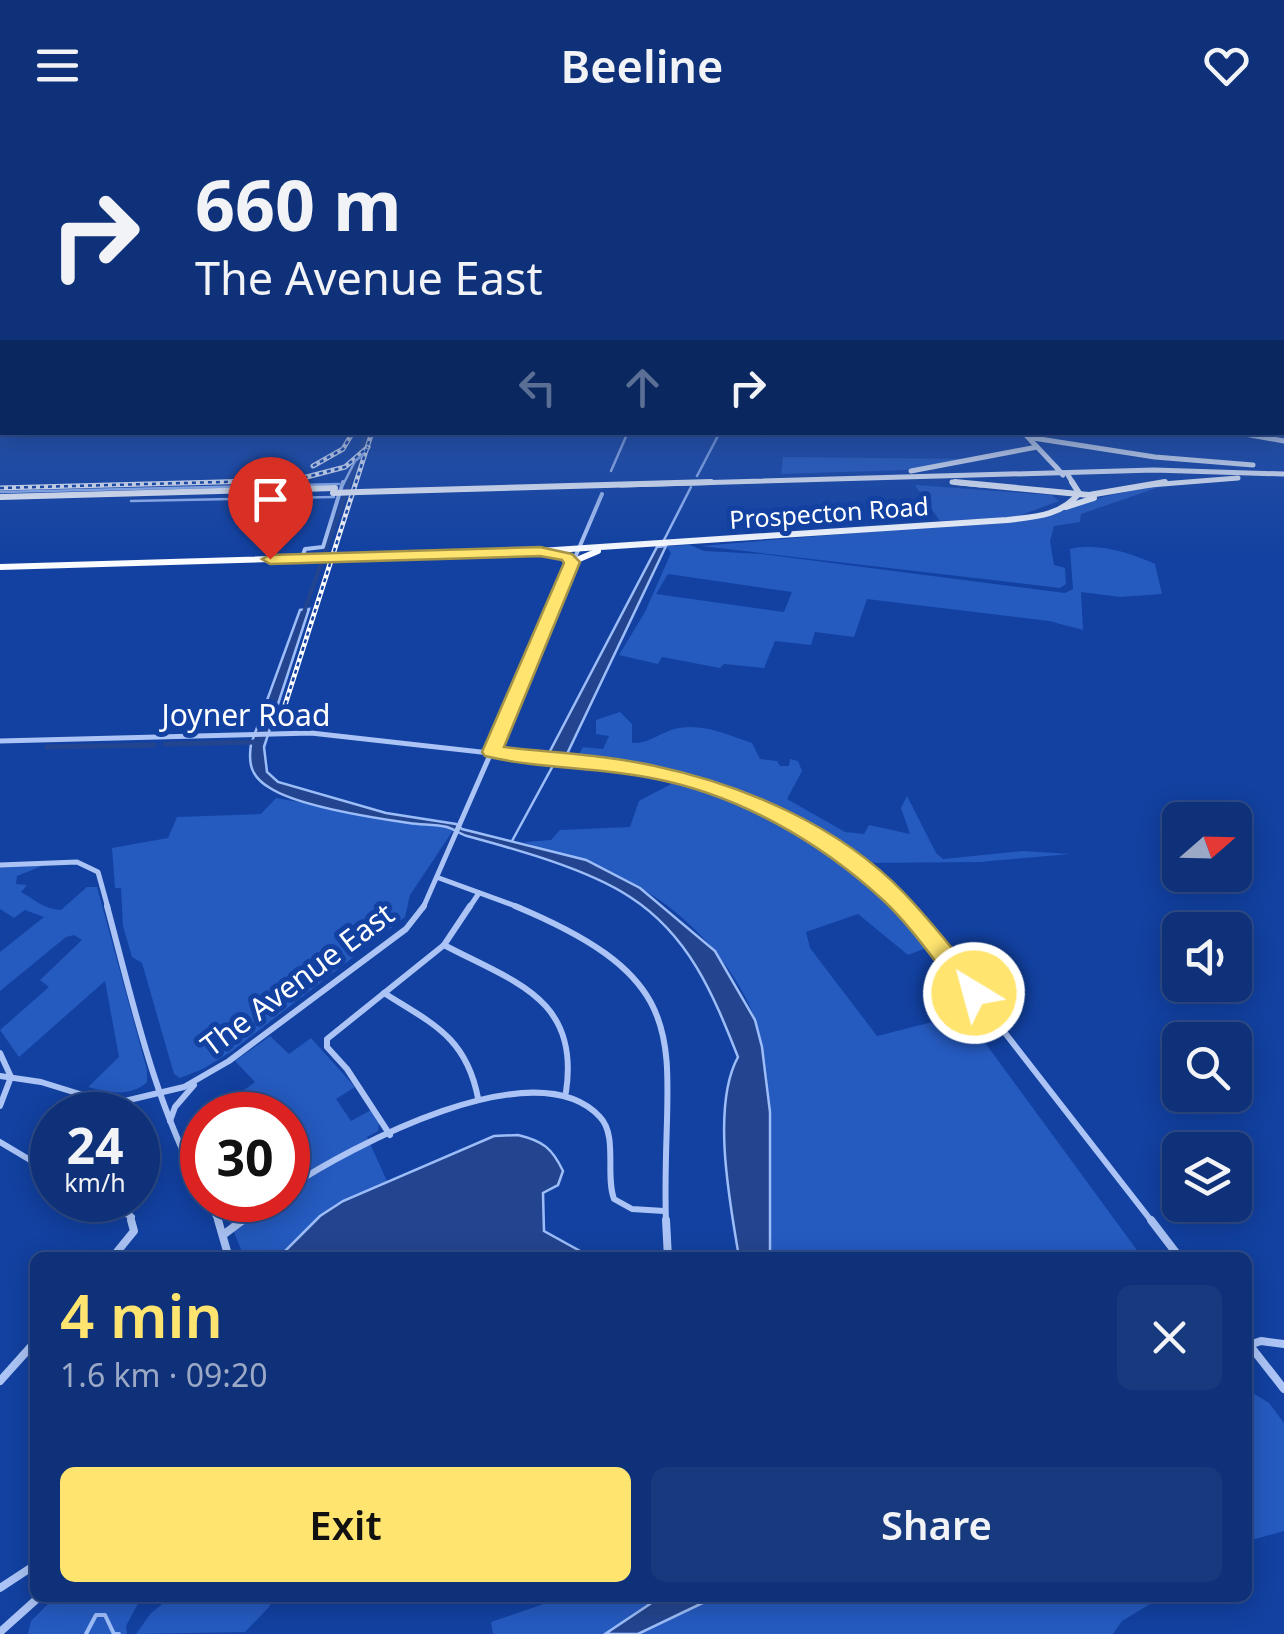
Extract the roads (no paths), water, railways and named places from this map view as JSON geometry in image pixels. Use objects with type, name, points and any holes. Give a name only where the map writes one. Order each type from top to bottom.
[{"type":"highway","points":[[1032,435],[1071,446],[1284,473]]},
{"type":"highway","points":[[886,473],[1071,446]]},
{"type":"highway","points":[[2,498],[1181,466],[1284,473]]},
{"type":"highway","points":[[360,490],[1170,470],[1284,473]]},
{"type":"highway","points":[[842,479],[1050,490],[1071,497],[1201,478],[1284,473]]},
{"type":"highway","points":[[1071,497],[1114,491]]},
{"type":"main road","points":[[1029,435],[1043,451]]},
{"type":"main road","points":[[1029,435],[1066,475],[1071,497]]},
{"type":"main road","points":[[1251,435],[1284,441]]},
{"type":"main road","name":"Prospecton Road","points":[[612,547],[1007,520],[1048,512],[1071,497]]},
{"type":"main road","points":[[0,567],[612,547]]},
{"type":"main road","points":[[540,551],[612,547]]},
{"type":"main road","points":[[558,553],[572,562],[598,550]]},
{"type":"street","points":[[302,558],[304,549],[322,547],[347,471],[363,455],[373,435]]},
{"type":"street","points":[[611,471],[627,435]]},
{"type":"street","name":"The Avenue East","points":[[160,1094],[200,1080],[406,929],[420,914],[470,808],[602,494]]},
{"type":"street","name":"Joyner Road","points":[[0,742],[324,734],[640,769],[720,790],[780,816],[874,878],[940,947],[1175,1252]]},
{"type":"street","points":[[488,762],[512,754],[499,736]]},
{"type":"street","points":[[0,865],[77,862],[98,872],[157,1092]]},
{"type":"street","points":[[439,878],[538,912],[580,935],[630,973],[651,1000],[664,1026],[668,1065],[664,1211],[667,1252]]},
{"type":"street","points":[[390,1135],[347,1069],[327,1047],[329,1035],[444,946],[479,894]]},
{"type":"street","points":[[444,946],[534,998],[552,1014],[570,1048],[566,1093]]},
{"type":"street","points":[[384,994],[458,1043],[472,1066],[478,1098]]},
{"type":"street","points":[[0,1053],[10,1078],[0,1106]]},
{"type":"street","points":[[0,1076],[41,1082],[70,1092]]},
{"type":"street","points":[[169,1123],[176,1106],[200,1080]]},
{"type":"street","points":[[310,1173],[478,1098],[566,1093],[596,1112],[605,1125],[606,1172],[614,1199],[632,1209],[664,1211]]},
{"type":"street","points":[[160,1100],[180,1145]]},
{"type":"street","points":[[0,1142],[30,1160]]},
{"type":"street","points":[[117,1252],[134,1231],[133,1222]]},
{"type":"street","points":[[217,1222],[227,1252]]},
{"type":"street","points":[[223,1235],[241,1222]]},
{"type":"street","points":[[1252,1343],[1284,1344]]},
{"type":"street","points":[[0,1381],[30,1348]]},
{"type":"street","points":[[1252,1349],[1284,1390]]},
{"type":"street","points":[[0,1588],[30,1569]]},
{"type":"street","points":[[0,1632],[34,1602]]},
{"type":"waterway","points":[[303,615],[366,435]]},
{"type":"waterway","points":[[697,476],[718,435]]},
{"type":"waterway","points":[[0,492],[339,484]]},
{"type":"waterway","points":[[663,542],[691,487]]},
{"type":"waterway","points":[[131,501],[334,497]]},
{"type":"waterway","points":[[165,744],[256,742]]},
{"type":"waterway","points":[[47,747],[154,745]]},
{"type":"waterway","points":[[512,841],[556,760]]},
{"type":"waterway","points":[[86,1634],[96,1615],[105,1615],[114,1634],[119,1634]]},
{"type":"railway","points":[[313,466],[343,449],[351,435]]},
{"type":"railway","points":[[367,448],[371,435]]},
{"type":"railway","points":[[0,488],[295,480],[345,467],[367,448]]},
{"type":"railway","points":[[278,727],[367,448]]}]
